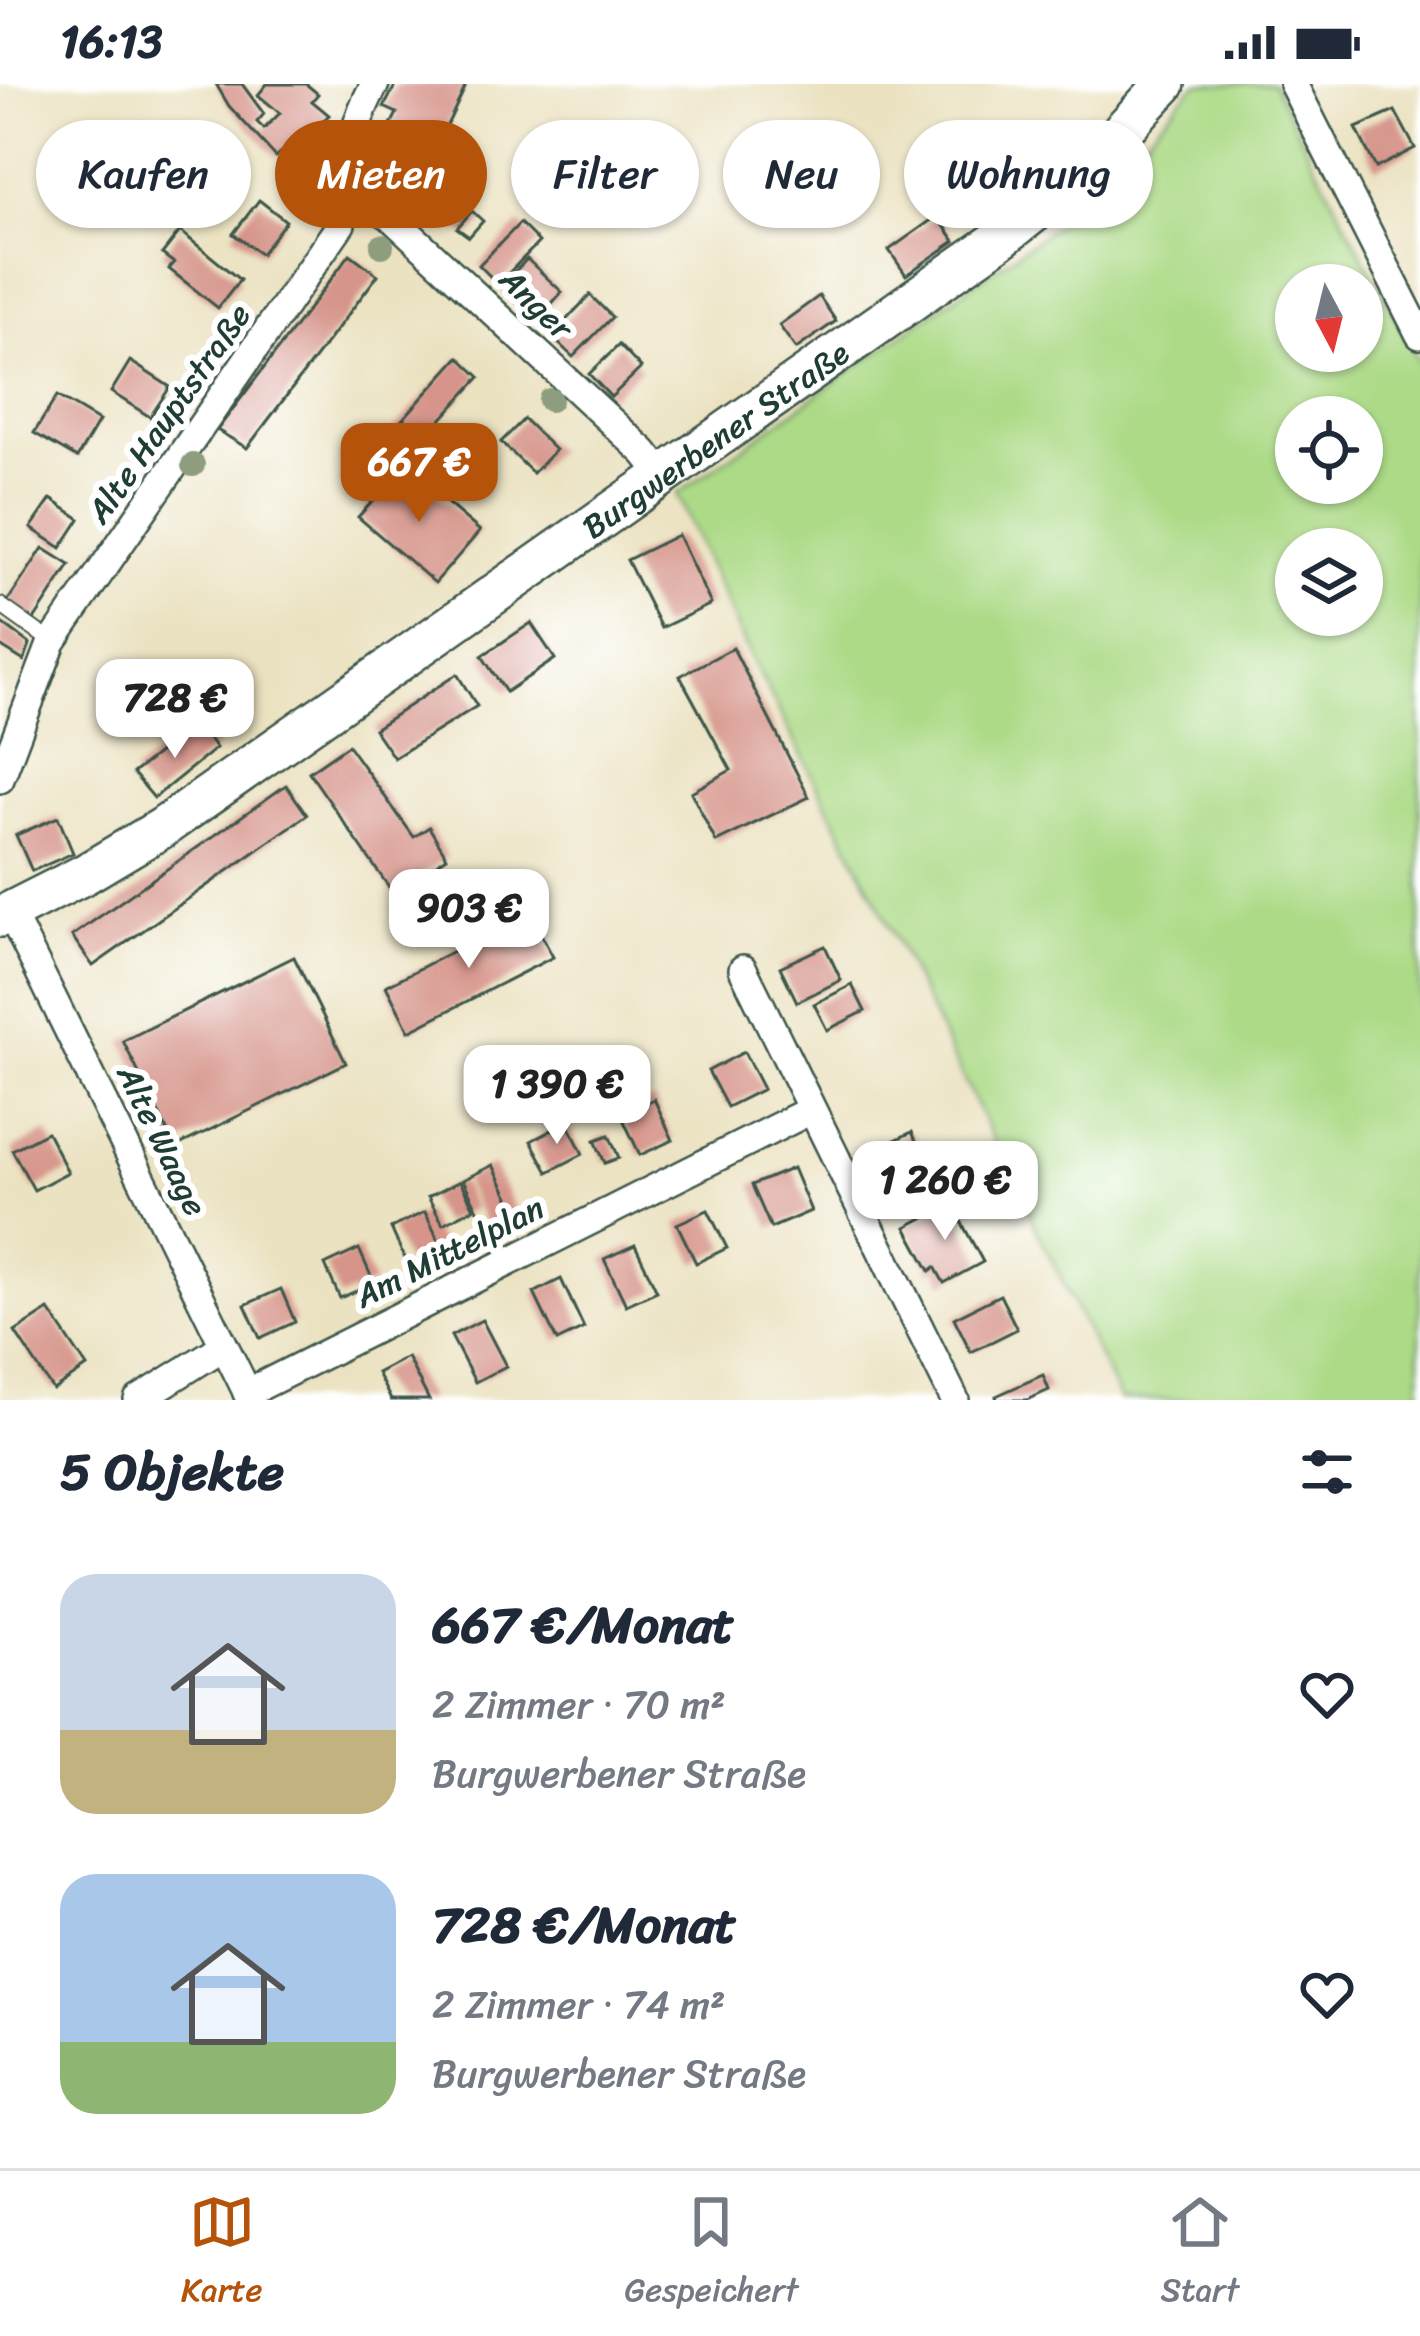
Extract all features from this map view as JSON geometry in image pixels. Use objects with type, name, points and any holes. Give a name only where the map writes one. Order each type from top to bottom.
[{"type":"main road","name":"Burgwerbener Straße","points":[[5,914],[163,828],[1047,204],[1165,84]]},
{"type":"street","name":"Alte Hauptstraße","points":[[356,120],[375,84]]},
{"type":"street","points":[[1293,84],[1420,335]]},
{"type":"street","name":"Alte Hauptstraße","points":[[0,779],[52,642],[339,228]]},
{"type":"street","name":"Anger","points":[[402,228],[649,457],[664,477]]},
{"type":"street","name":"Alte Waage","points":[[5,914],[249,1396]]},
{"type":"street","points":[[743,969],[955,1400]]},
{"type":"street","name":"Am Mittelplan","points":[[249,1396],[811,1110]]},
{"type":"street","points":[[138,1400],[224,1346]]},
{"type":"lane","points":[[0,604],[52,642]]},
{"type":"green space","points":[[1196,84],[1273,84],[1367,264],[1275,264],[1275,372],[1383,372],[1383,294],[1420,365],[1420,1400],[1120,1400],[878,903],[747,649],[677,494],[1053,228],[1153,228],[1153,129]]},
{"type":"building","points":[[216,84],[242,84],[264,114],[257,122],[264,129],[280,113],[258,95],[267,84],[306,84],[318,94],[312,101],[329,115],[324,120],[275,120],[275,156],[251,130],[251,120],[242,120]]},
{"type":"building","points":[[396,84],[460,84],[465,88],[449,120],[394,120],[397,113],[384,107]]},
{"type":"building","points":[[1395,111],[1415,148],[1376,168],[1356,128]]},
{"type":"building","points":[[259,200],[275,212],[275,228],[281,228],[261,254],[233,234],[238,228],[251,228],[251,210]]},
{"type":"building","points":[[515,228],[525,228],[539,242],[498,284],[479,265]]},
{"type":"building","points":[[920,228],[946,228],[955,241],[906,275],[889,250]]},
{"type":"building","points":[[180,231],[240,280],[218,308],[169,269],[174,263],[162,254]]},
{"type":"building","points":[[350,254],[378,275],[247,448],[217,430]]},
{"type":"building","points":[[527,259],[562,292],[536,321],[500,287]]},
{"type":"building","points":[[590,295],[612,317],[573,357],[551,336]]},
{"type":"building","points":[[819,296],[836,321],[796,349],[779,325]]},
{"type":"building","points":[[619,345],[641,368],[611,397],[589,374]]},
{"type":"building","points":[[459,357],[480,377],[405,459],[384,440]]},
{"type":"building","points":[[130,361],[170,387],[150,417],[111,392]]},
{"type":"building","points":[[57,396],[99,421],[77,458],[34,433]]},
{"type":"building","points":[[524,419],[555,450],[533,473],[501,442]]},
{"type":"building","points":[[405,467],[480,531],[435,583],[358,517]]},
{"type":"building","points":[[51,499],[80,519],[61,548],[31,528]]},
{"type":"building","points":[[678,535],[711,604],[661,628],[627,560]]},
{"type":"building","points":[[43,548],[70,565],[34,620],[7,602]]},
{"type":"building","points":[[0,622],[30,644],[24,661],[0,646]]},
{"type":"building","points":[[531,623],[555,659],[506,692],[482,656]]},
{"type":"building","points":[[733,648],[809,797],[716,842],[691,792],[731,770],[680,676]]},
{"type":"building","points":[[457,674],[477,706],[394,758],[374,729]]},
{"type":"building","points":[[197,723],[216,748],[154,798],[133,773]]},
{"type":"building","points":[[348,745],[414,837],[429,827],[447,857],[393,893],[309,772]]},
{"type":"building","points":[[286,785],[307,815],[93,966],[72,936]]},
{"type":"building","points":[[58,817],[73,853],[32,871],[16,835]]},
{"type":"building","points":[[529,912],[553,957],[409,1031],[386,986]]},
{"type":"building","points":[[825,946],[841,980],[797,1002],[780,967]]},
{"type":"building","points":[[294,957],[346,1063],[175,1147],[123,1041]]},
{"type":"building","points":[[852,985],[865,1011],[827,1030],[814,1004]]},
{"type":"building","points":[[744,1052],[763,1089],[727,1107],[708,1071]]},
{"type":"building","points":[[654,1099],[673,1140],[640,1155],[621,1115]]},
{"type":"building","points":[[567,1122],[583,1154],[548,1172],[531,1141]]},
{"type":"building","points":[[47,1132],[68,1172],[34,1190],[12,1150]]},
{"type":"building","points":[[912,1132],[929,1169],[888,1189],[870,1152]]},
{"type":"building","points":[[609,1135],[619,1158],[605,1163],[595,1140]]},
{"type":"building","points":[[493,1165],[516,1211],[486,1226],[463,1180]]},
{"type":"building","points":[[793,1168],[811,1211],[771,1228],[752,1185]]},
{"type":"building","points":[[460,1181],[474,1208],[443,1224],[428,1197]]},
{"type":"building","points":[[951,1203],[983,1262],[944,1283],[935,1267],[930,1271],[906,1227]]},
{"type":"building","points":[[708,1210],[727,1248],[696,1263],[677,1224]]},
{"type":"building","points":[[425,1212],[443,1250],[408,1266],[391,1228]]},
{"type":"building","points":[[635,1245],[657,1291],[626,1305],[604,1259]]},
{"type":"building","points":[[359,1249],[374,1283],[340,1298],[325,1265]]},
{"type":"building","points":[[561,1279],[584,1328],[557,1341],[534,1293]]},
{"type":"building","points":[[281,1289],[295,1322],[260,1338],[245,1305]]},
{"type":"building","points":[[1000,1295],[1017,1329],[971,1352],[954,1318]]},
{"type":"building","points":[[49,1310],[87,1367],[53,1390],[15,1332]]},
{"type":"building","points":[[482,1320],[506,1366],[475,1382],[451,1336]]},
{"type":"building","points":[[407,1357],[429,1400],[391,1400],[377,1373]]},
{"type":"building","points":[[1043,1375],[1049,1390],[1027,1400],[997,1400],[996,1396]]}]
